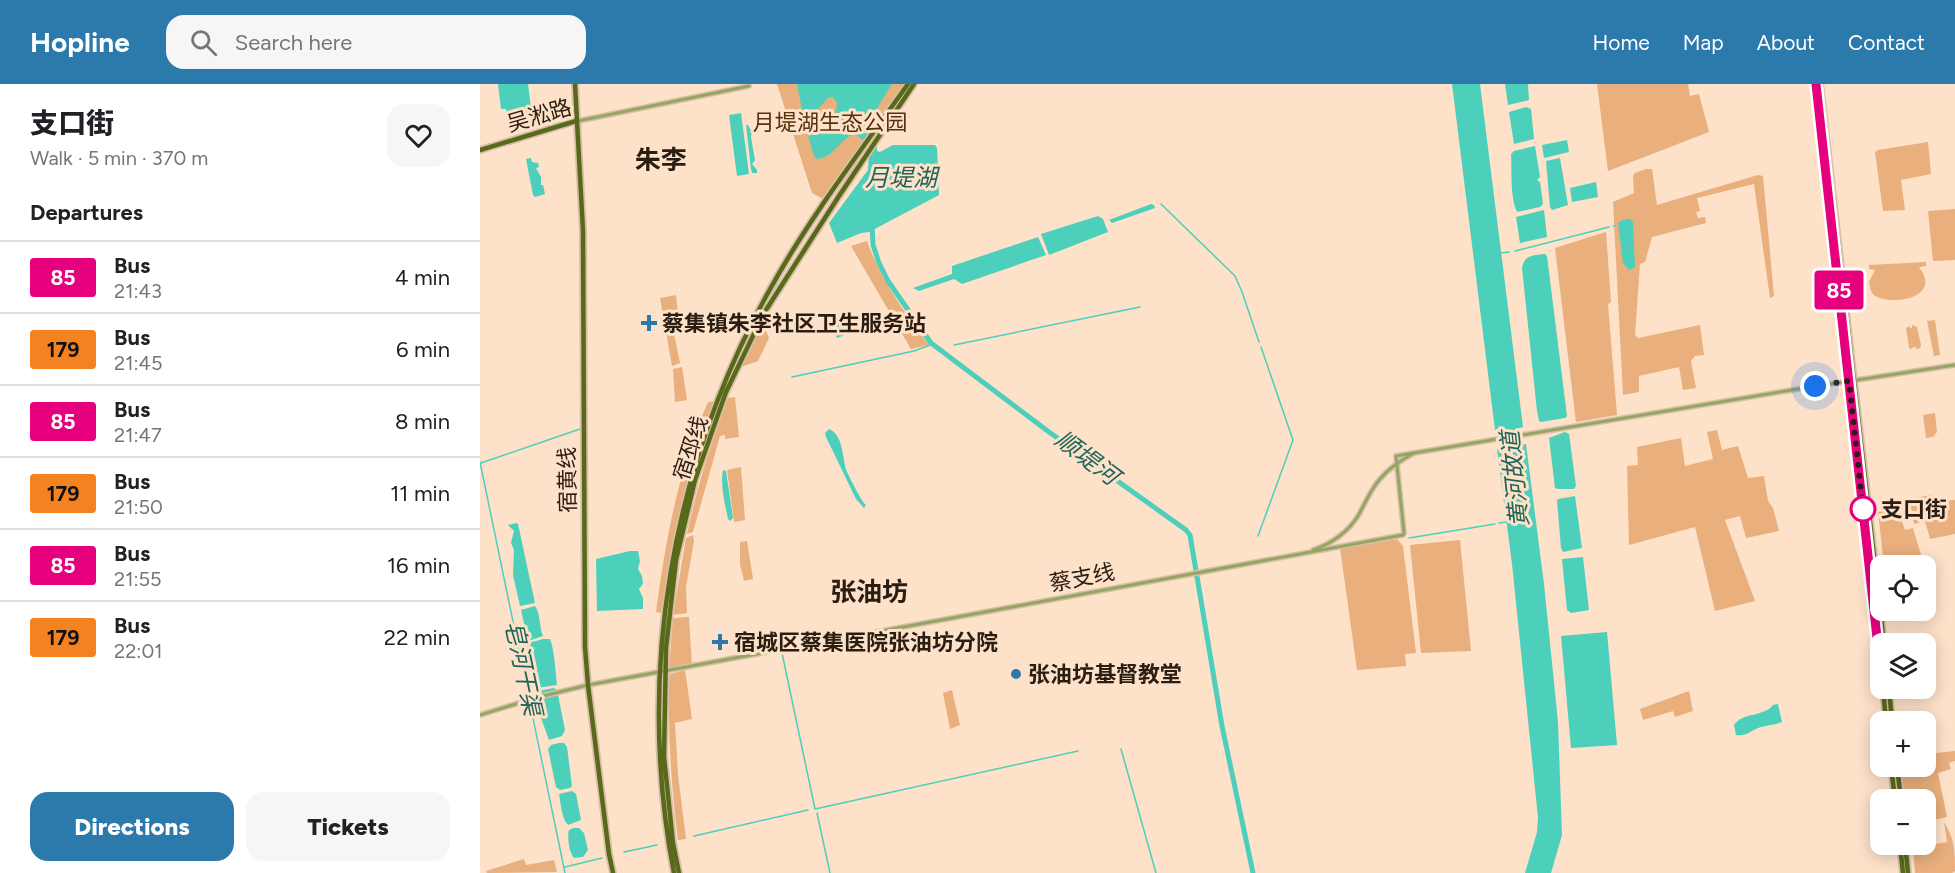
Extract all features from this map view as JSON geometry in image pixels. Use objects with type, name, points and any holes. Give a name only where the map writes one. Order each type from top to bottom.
[{"type":"main road","name":"宿黄线","points":[[575,84],[583,231],[583,436],[588,685],[613,873]]},
{"type":"main road","name":"宿邳线","points":[[674,873],[661,778],[666,605],[680,524],[695,464],[739,347],[783,266],[908,84]]},
{"type":"main road","name":"宿邳线","points":[[679,873],[673,843],[664,757],[663,673],[676,560],[695,480],[726,392],[764,313],[914,84]]},
{"type":"main road","points":[[1816,84],[1883,633]]},
{"type":"main road","points":[[1820,84],[1877,633]]},
{"type":"main road","name":"吴淞路","points":[[480,150],[576,121]]},
{"type":"main road","points":[[1901,855],[1903,873]]},
{"type":"main road","points":[[1906,855],[1908,873]]},
{"type":"street","name":"吴淞路","points":[[576,121],[749,86]]},
{"type":"street","points":[[1306,553],[1330,542],[1348,528],[1379,479],[1397,463],[1396,456],[1851,380],[1955,365]]},
{"type":"street","name":"蔡支线","points":[[480,715],[588,685],[663,673],[1404,534],[1397,463]]},
{"type":"green space","name":"月堤湖生态公园","points":[[777,84],[904,84],[826,195],[821,198],[812,193]]},
{"type":"green space","points":[[1597,84],[1688,84],[1690,96],[1699,94],[1709,132],[1608,171]]},
{"type":"green space","points":[[1928,142],[1931,174],[1901,180],[1905,210],[1883,211],[1875,152]]},
{"type":"green space","points":[[1646,169],[1652,169],[1657,205],[1758,175],[1763,176],[1774,296],[1770,298],[1754,184],[1697,198],[1700,211],[1696,212],[1698,218],[1705,217],[1706,223],[1652,237],[1645,262],[1640,264],[1635,335],[1638,338],[1700,325],[1704,355],[1695,356],[1691,361],[1696,388],[1683,390],[1679,367],[1639,376],[1639,392],[1623,395],[1613,202],[1634,193],[1633,176]]},
{"type":"green space","points":[[1955,209],[1955,260],[1933,261],[1928,211]]},
{"type":"green space","points":[[1606,232],[1611,302],[1608,304],[1617,415],[1576,422],[1555,248]]},
{"type":"green space","points":[[867,241],[886,282],[929,345],[911,349],[851,246]]},
{"type":"green space","points":[[1926,262],[1926,266],[1919,267],[1925,278],[1924,287],[1911,298],[1890,300],[1874,295],[1872,292],[1869,282],[1875,270],[1869,269],[1869,265]]},
{"type":"green space","points":[[676,295],[680,332],[674,334],[680,363],[672,366],[660,298]]},
{"type":"green space","points":[[1935,320],[1940,355],[1934,356],[1927,321]]},
{"type":"green space","points":[[762,322],[769,338],[758,361],[741,367]]},
{"type":"green space","points":[[1912,325],[1917,327],[1920,348],[1916,349],[1915,346],[1909,348],[1906,328],[1910,326],[1912,328]]},
{"type":"green space","points":[[682,367],[687,400],[675,402],[673,369]]},
{"type":"green space","points":[[735,397],[739,437],[725,439],[725,435],[720,436],[693,532],[687,534],[716,432],[728,398]]},
{"type":"green space","points":[[715,401],[696,453],[682,505],[662,613],[656,612],[669,531],[681,479],[708,402]]},
{"type":"green space","points":[[1935,413],[1937,432],[1933,437],[1926,438],[1923,415]]},
{"type":"green space","points":[[1717,430],[1722,450],[1738,446],[1748,478],[1764,476],[1768,501],[1773,508],[1779,531],[1746,538],[1740,516],[1725,520],[1755,601],[1715,611],[1695,527],[1629,545],[1627,466],[1638,465],[1637,447],[1681,438],[1685,466],[1713,459],[1707,432]]},
{"type":"green space","points":[[741,467],[745,520],[734,522],[727,470]]},
{"type":"green space","points":[[1931,495],[1933,502],[1955,500],[1955,534],[1930,539],[1925,521],[1914,524],[1909,499]]},
{"type":"green space","points":[[1898,510],[1905,530],[1913,528],[1921,555],[1883,555],[1878,512]]},
{"type":"green space","points":[[693,535],[686,587],[687,613],[673,615],[686,538]]},
{"type":"green space","points":[[1397,539],[1403,546],[1416,653],[1405,654],[1406,666],[1357,670],[1340,548]]},
{"type":"green space","points":[[1460,540],[1471,651],[1421,653],[1410,545]]},
{"type":"green space","points":[[747,541],[753,579],[744,581],[740,564],[740,542]]},
{"type":"green space","points":[[689,617],[692,666],[669,669],[673,618]]},
{"type":"green space","points":[[685,670],[692,719],[675,723],[678,775],[686,839],[678,840],[670,759],[669,677],[670,674]]},
{"type":"green space","points":[[952,690],[960,725],[950,729],[943,693]]},
{"type":"green space","points":[[1689,691],[1693,711],[1675,717],[1673,711],[1643,720],[1640,709]]},
{"type":"green space","points":[[1955,751],[1955,761],[1949,763],[1951,769],[1938,773],[1947,817],[1936,820],[1936,789],[1904,789],[1902,777],[1936,777],[1936,753]]},
{"type":"green space","points":[[1944,822],[1954,846],[1955,871],[1952,873],[1915,873],[1914,855],[1936,855],[1936,844],[1947,842]]},
{"type":"green space","points":[[524,859],[526,865],[554,860],[557,872],[487,873],[486,871]]},
{"type":"water","points":[[498,84],[528,84],[531,108],[529,114],[514,121],[513,116],[508,117],[506,109],[501,109]]},
{"type":"water","name":"月堤湖","points":[[797,84],[892,84],[872,116],[877,124],[877,151],[880,152],[893,145],[935,145],[939,195],[869,232],[837,243],[829,223],[868,170],[869,154],[862,139],[855,134],[845,139],[833,152],[817,159],[814,156]],"holes":[[[829,97],[833,97],[837,102],[835,118],[828,126],[821,126],[817,120],[817,110]]]},
{"type":"water","name":"黄河故道","points":[[1452,84],[1480,84],[1523,427],[1516,429],[1516,440],[1519,445],[1526,444],[1544,584],[1558,722],[1562,835],[1551,873],[1525,873],[1537,832],[1538,818],[1512,564],[1497,449],[1504,446],[1505,433],[1502,430],[1495,430]]},
{"type":"water","points":[[1505,84],[1528,84],[1529,100],[1508,105]]},
{"type":"water","points":[[1526,107],[1531,109],[1534,139],[1514,144],[1509,112]]},
{"type":"water","points":[[741,113],[749,174],[737,176],[729,115]]},
{"type":"water","points":[[746,125],[752,132],[755,160],[752,164],[757,173],[752,173],[751,169]]},
{"type":"water","points":[[1567,140],[1569,152],[1544,158],[1542,145]]},
{"type":"water","points":[[1535,146],[1540,177],[1537,180],[1540,182],[1543,204],[1540,207],[1517,212],[1512,192],[1511,154],[1514,151]]},
{"type":"water","points":[[531,158],[532,162],[538,163],[539,167],[536,168],[545,194],[535,197],[526,159]]},
{"type":"water","points":[[1560,158],[1568,205],[1552,210],[1546,161]]},
{"type":"water","points":[[1596,182],[1598,197],[1572,202],[1570,188]]},
{"type":"water","points":[[1151,204],[1155,208],[1112,223],[1109,220]]},
{"type":"water","points":[[1544,210],[1547,237],[1520,243],[1516,217]]},
{"type":"water","points":[[1098,216],[1103,219],[1108,232],[1049,255],[1041,234]]},
{"type":"water","points":[[1630,219],[1633,222],[1635,267],[1629,270],[1623,263],[1618,223]]},
{"type":"water","points":[[1038,237],[1046,255],[962,284],[954,279],[919,291],[913,288],[952,274],[952,266]]},
{"type":"water","points":[[1545,254],[1567,416],[1541,422],[1537,411],[1522,268],[1527,258]]},
{"type":"water","points":[[851,318],[858,330],[837,338],[833,327]]},
{"type":"water","points":[[829,429],[834,432],[840,442],[847,472],[866,505],[864,508],[856,499],[826,437],[825,433]]},
{"type":"water","points":[[1565,432],[1569,434],[1576,486],[1574,489],[1555,488],[1549,438]]},
{"type":"water","points":[[723,470],[726,471],[733,518],[730,521],[723,494]]},
{"type":"water","points":[[1575,496],[1582,548],[1563,552],[1557,501]]},
{"type":"water","points":[[516,523],[535,603],[520,606],[513,575],[514,550],[511,543],[514,531],[508,525]]},
{"type":"water","points":[[638,551],[640,561],[638,569],[643,584],[639,589],[643,598],[643,609],[597,611],[596,559]]},
{"type":"water","points":[[1583,557],[1589,610],[1571,613],[1567,610],[1562,559]]},
{"type":"water","points":[[535,606],[543,636],[528,641],[521,610]]},
{"type":"water","points":[[1607,632],[1617,745],[1571,748],[1561,636]]},
{"type":"water","points":[[550,639],[557,685],[536,688],[526,648],[529,643]]},
{"type":"water","points":[[554,688],[557,690],[565,730],[562,736],[549,740],[541,718],[538,691]]},
{"type":"water","points":[[1778,704],[1782,722],[1761,727],[1743,735],[1736,735],[1734,725],[1738,721]]},
{"type":"water","points":[[564,743],[567,747],[572,786],[560,790],[556,787],[548,749],[551,745]]},
{"type":"water","points":[[572,791],[576,794],[581,820],[568,825],[559,794]]},
{"type":"water","points":[[573,828],[579,828],[584,833],[588,850],[583,857],[574,858],[571,852],[568,833]]},
{"type":"waterway","points":[[1161,204],[1235,276],[1259,342]]},
{"type":"waterway","name":"顺堤河","points":[[872,223],[873,245],[879,263],[888,281],[931,343],[1190,535],[1222,726],[1253,873]]},
{"type":"waterway","points":[[1515,251],[1609,227]]},
{"type":"waterway","points":[[1501,253],[1509,252]]},
{"type":"waterway","points":[[954,345],[1140,307]]},
{"type":"waterway","points":[[792,377],[914,351],[933,344]]},
{"type":"waterway","points":[[1258,536],[1293,440],[1261,347]]},
{"type":"waterway","points":[[481,463],[580,429]]},
{"type":"waterway","name":"皂河干渠","points":[[480,462],[565,873]]},
{"type":"waterway","name":"黄河故道","points":[[1499,523],[1507,522]]},
{"type":"waterway","name":"黄河故道","points":[[1409,538],[1495,524]]},
{"type":"waterway","points":[[782,653],[815,809],[1078,751]]},
{"type":"waterway","points":[[1121,749],[1156,873]]},
{"type":"waterway","points":[[694,836],[808,810]]},
{"type":"waterway","points":[[817,813],[830,873]]},
{"type":"waterway","points":[[624,852],[657,845]]},
{"type":"waterway","points":[[565,867],[602,858]]},
{"type":"bus line","name":"85","points":[[1816,84],[1876,633]]},
{"type":"place","name":"蔡集镇朱李社区卫生服务站","points":[[649,323]]},
{"type":"place","name":"支口街","points":[[1863,509]]},
{"type":"place","name":"宿城区蔡集医院张油坊分院","points":[[720,642]]},
{"type":"place","name":"张油坊基督教堂","points":[[1016,674]]},
{"type":"district","name":"朱李","points":[[661,160]]},
{"type":"district","name":"张油坊","points":[[869,592]]},
{"type":"route","points":[[1815,386],[1849,381],[1863,509]]}]
